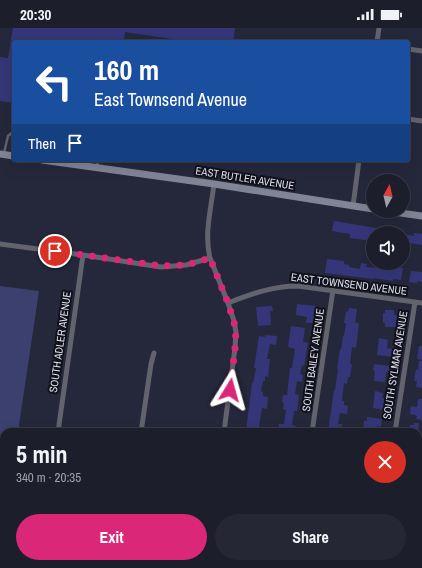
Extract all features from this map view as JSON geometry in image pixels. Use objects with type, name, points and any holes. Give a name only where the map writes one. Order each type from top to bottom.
[{"type":"street","points":[[377,40],[379,28]]},
{"type":"street","points":[[410,50],[422,52]]},
{"type":"street","points":[[410,119],[422,121]]},
{"type":"street","points":[[2,154],[12,156]]},
{"type":"street","name":"EAST BUTLER AVENUE","points":[[56,162],[214,184],[366,208]]},
{"type":"street","points":[[353,206],[360,162]]},
{"type":"street","points":[[214,184],[208,231],[208,244],[210,258],[234,321],[236,340],[225,428]]},
{"type":"street","points":[[410,214],[422,216]]},
{"type":"street","points":[[0,244],[165,267],[186,265],[210,258]]},
{"type":"street","name":"SOUTH ADLER AVENUE","points":[[59,428],[83,255]]},
{"type":"street","name":"EAST TOWNSEND AVENUE","points":[[228,303],[257,292],[278,287],[298,286],[422,302]]},
{"type":"street","name":"SOUTH BAILEY AVENUE","points":[[313,428],[333,290]]},
{"type":"street","name":"SOUTH SYLMAR AVENUE","points":[[395,428],[415,302]]},
{"type":"street","points":[[142,428],[150,364],[154,352]]},
{"type":"lane","points":[[2,154],[8,136],[12,132]]},
{"type":"lane","points":[[97,168],[98,162]]},
{"type":"shaded area","points":[[0,286],[39,291],[19,428],[0,428]]},
{"type":"building","points":[[13,28],[235,28],[233,40],[179,40],[125,32],[124,40],[12,40],[12,103],[0,101],[0,57],[8,58]]},
{"type":"building","points":[[334,221],[366,226],[366,240],[350,238],[350,234],[332,231]]},
{"type":"building","points":[[414,233],[422,234],[422,245],[410,243],[410,235],[414,236]]},
{"type":"building","points":[[327,259],[344,261],[344,264],[349,265],[349,267],[360,269],[361,263],[366,264],[366,270],[403,270],[401,280],[393,279],[393,281],[325,273]]},
{"type":"building","points":[[411,271],[422,272],[422,282],[409,282]]},
{"type":"building","points":[[297,304],[316,306],[314,323],[306,323],[307,317],[296,315]]},
{"type":"building","points":[[272,306],[273,311],[270,311],[271,325],[258,326],[256,307]]},
{"type":"building","points":[[349,308],[357,309],[355,323],[359,323],[356,348],[352,347],[350,377],[348,377],[347,384],[344,383],[342,401],[344,401],[344,405],[348,406],[347,414],[340,413],[338,424],[342,424],[342,428],[329,428],[340,349],[341,350],[346,323],[344,323],[346,311],[348,312]]},
{"type":"building","points":[[385,310],[394,310],[394,315],[397,315],[396,327],[385,327],[385,323],[383,322],[383,313],[385,313]]},
{"type":"building","points":[[291,326],[305,328],[303,342],[308,343],[304,366],[302,365],[300,374],[303,375],[302,382],[297,381],[295,394],[299,395],[297,411],[294,411],[292,425],[296,426],[296,428],[278,428],[279,424],[284,424],[286,410],[283,409],[283,395],[287,395],[290,368],[292,368],[295,349],[288,347]]},
{"type":"building","points":[[265,335],[277,336],[276,345],[270,344],[267,359],[270,359],[268,377],[265,376],[265,381],[263,381],[261,391],[263,392],[263,396],[268,397],[267,409],[262,408],[259,427],[266,428],[246,428],[252,383],[256,368],[254,368],[259,336],[265,337]]},
{"type":"building","points":[[379,338],[388,340],[387,348],[393,349],[392,357],[377,355]]},
{"type":"building","points":[[419,346],[422,346],[422,360],[417,359]]},
{"type":"building","points":[[419,361],[422,361],[422,388],[416,387],[417,381],[414,381],[416,369],[418,370]]},
{"type":"building","points":[[374,364],[390,366],[389,373],[386,372],[385,382],[374,381]]},
{"type":"building","points":[[375,391],[383,393],[382,398],[386,398],[384,410],[373,408]]},
{"type":"building","points":[[418,399],[422,399],[422,420],[416,419],[417,416],[410,414],[411,406],[417,407]]},
{"type":"building","points":[[367,417],[382,419],[381,427],[377,426],[377,428],[363,428],[364,421],[367,421]]},
{"type":"building","points":[[414,423],[419,423],[418,428],[410,428],[410,425],[414,425]]},
{"type":"route","points":[[55,251],[170,267],[186,265],[210,258],[228,303],[236,332],[230,390]]}]
